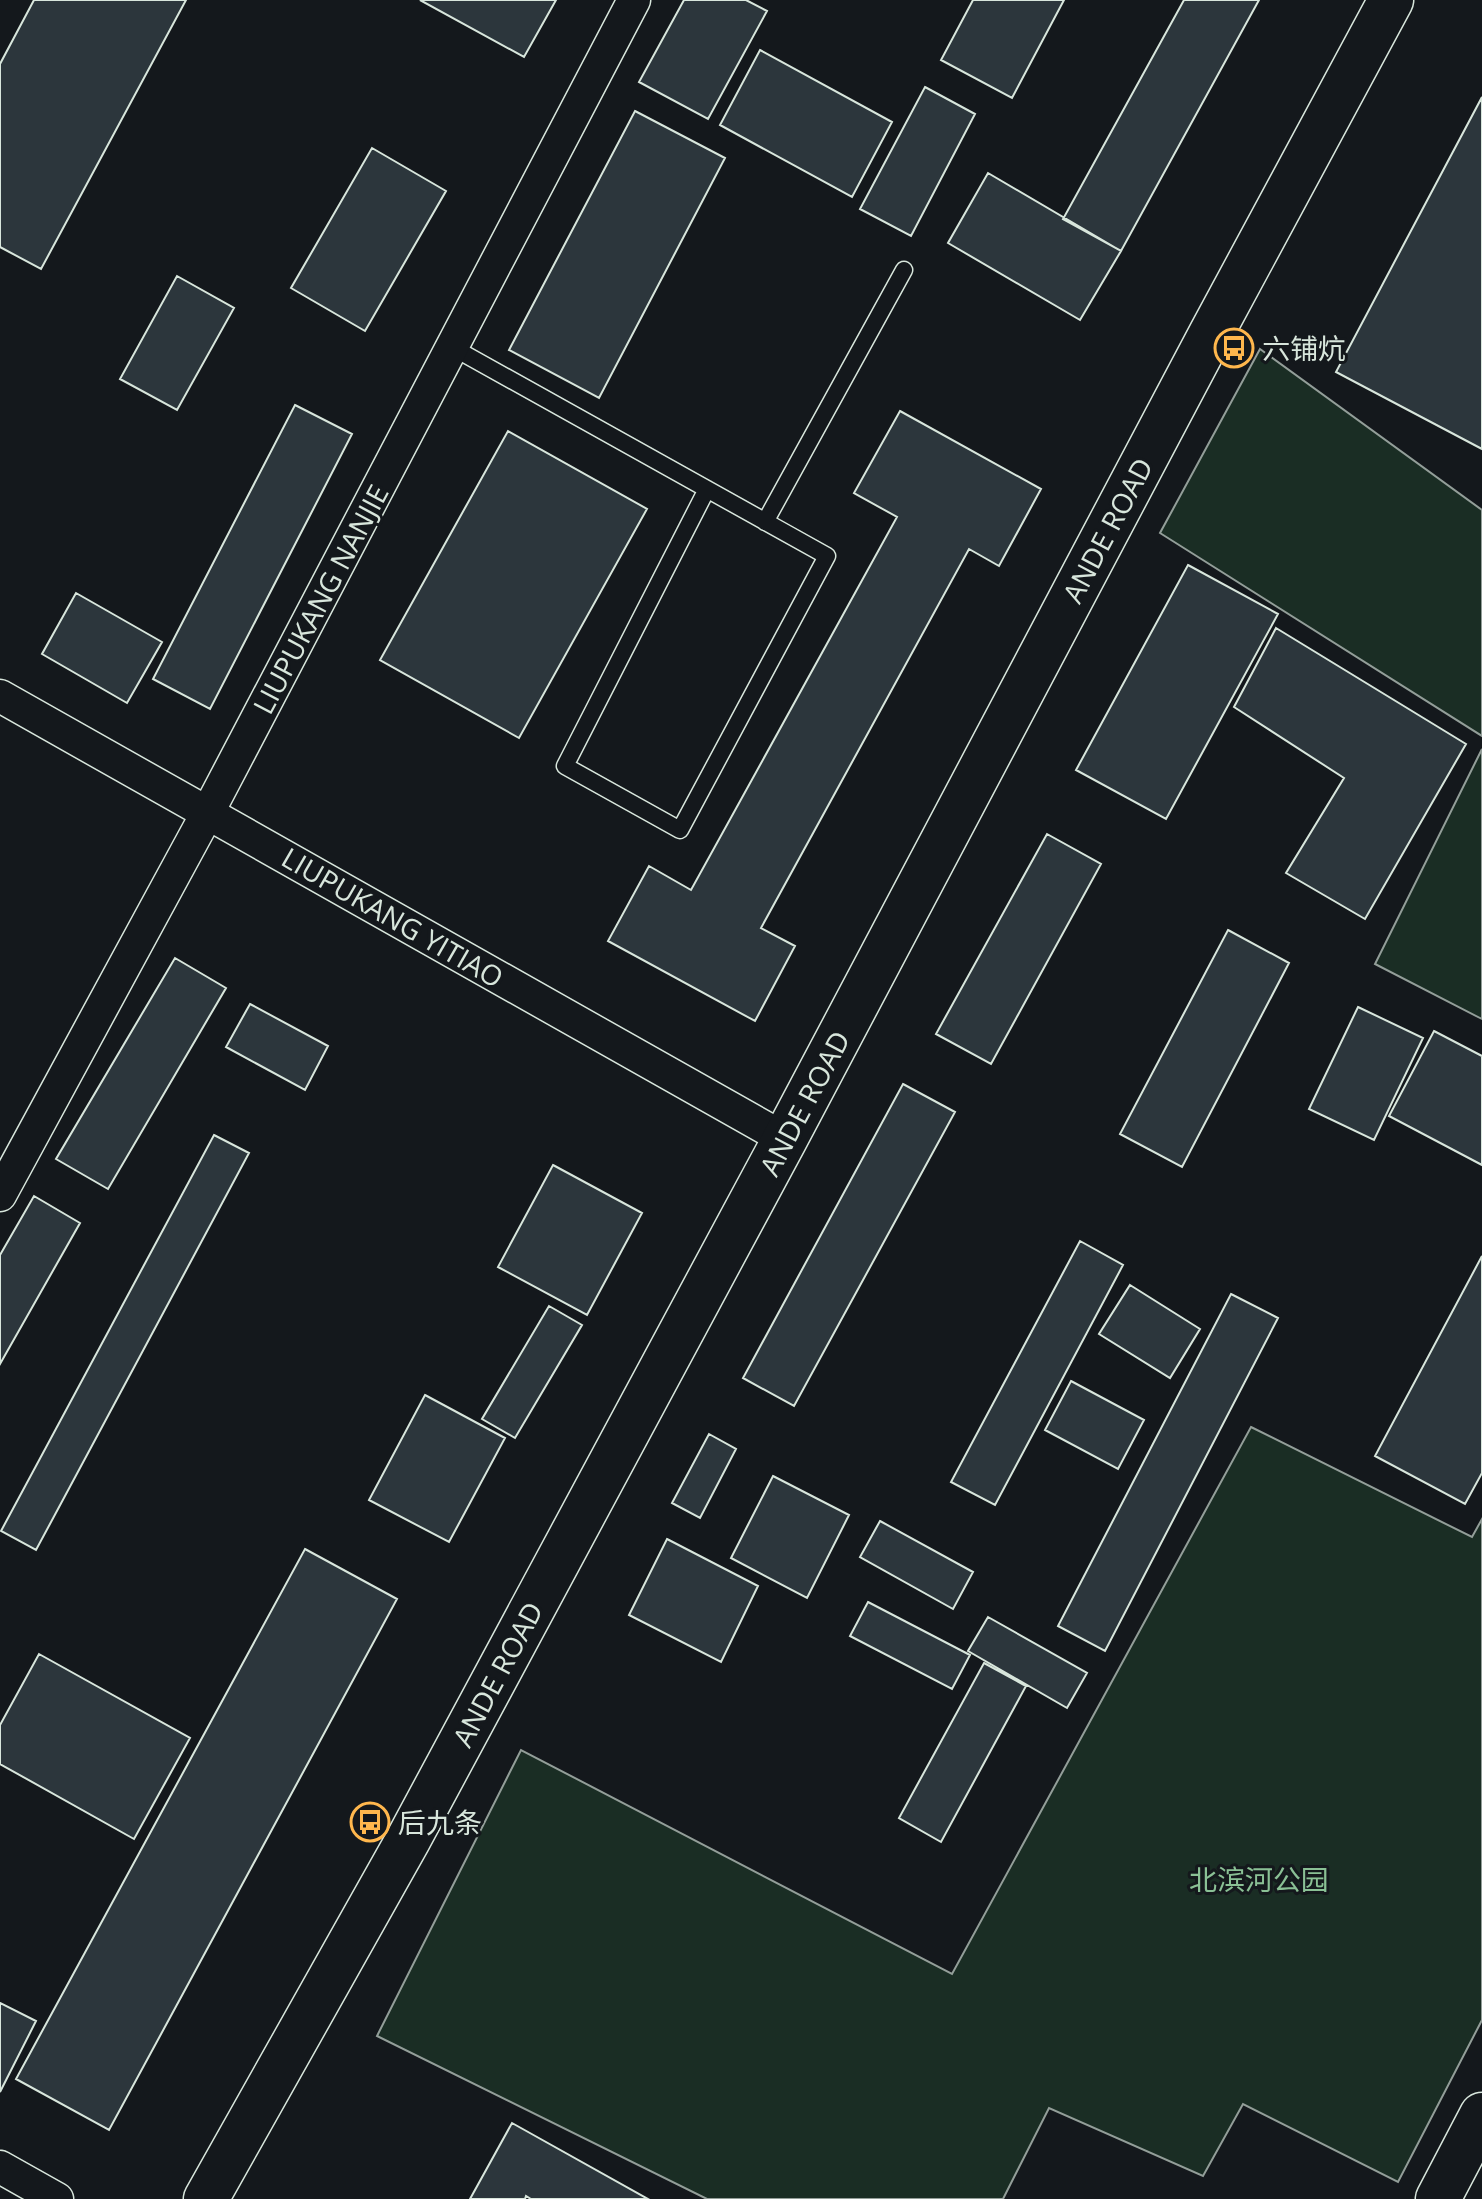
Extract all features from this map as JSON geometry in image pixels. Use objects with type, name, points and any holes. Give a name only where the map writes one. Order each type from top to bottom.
[{"type":"street","name":"LIUPUKANG NANJIE","points":[[0,1195],[208,812],[634,0]]},
{"type":"street","name":"ANDE ROAD","points":[[206,2199],[408,1840],[1391,0]]},
{"type":"street","name":"LIUPUKANG YITIAO","points":[[0,696],[785,1139]]},
{"type":"street","points":[[1438,2199],[1482,2115]]},
{"type":"street","points":[[0,2167],[57,2199]]},
{"type":"lane","points":[[765,522],[904,270]]},
{"type":"lane","points":[[452,347],[707,489],[765,522],[827,556],[680,830],[565,766],[707,489]]},
{"type":"green space","points":[[1260,349],[1482,510],[1482,736],[1160,533]]},
{"type":"green space","points":[[1482,749],[1482,1019],[1375,964]]},
{"type":"green space","name":"北滨河公园","points":[[1251,1427],[1472,1537],[1482,1519],[1482,2020],[1398,2182],[1243,2104],[1203,2176],[1049,2108],[1003,2199],[707,2199],[377,2036],[521,1750],[952,1974]]},
{"type":"building","points":[[34,0],[186,0],[41,269],[0,247],[0,64]]},
{"type":"building","points":[[420,0],[556,0],[524,57]]},
{"type":"building","points":[[684,0],[746,0],[767,11],[708,119],[639,82]]},
{"type":"building","points":[[973,0],[1064,0],[1012,98],[941,60]]},
{"type":"building","points":[[1184,0],[1259,0],[1121,251],[1063,219]]},
{"type":"building","points":[[760,50],[892,122],[852,197],[720,125]]},
{"type":"building","points":[[925,87],[975,114],[911,236],[860,209]]},
{"type":"building","points":[[1482,97],[1482,449],[1336,372]]},
{"type":"building","points":[[635,111],[725,158],[599,398],[509,350]]},
{"type":"building","points":[[372,148],[446,191],[365,331],[291,288]]},
{"type":"building","points":[[988,173],[1121,251],[1080,320],[948,243]]},
{"type":"building","points":[[177,276],[234,308],[177,410],[120,379]]},
{"type":"building","points":[[295,405],[352,434],[210,709],[153,679]]},
{"type":"building","points":[[900,411],[1041,489],[999,566],[969,549],[761,928],[795,946],[755,1021],[608,941],[649,866],[691,890],[897,517],[854,493]]},
{"type":"building","points":[[508,431],[647,509],[519,738],[380,660]]},
{"type":"building","points":[[1188,565],[1278,614],[1166,819],[1076,770]]},
{"type":"building","points":[[76,593],[162,642],[127,703],[42,654]]},
{"type":"building","points":[[1276,628],[1466,744],[1365,919],[1286,873],[1344,778],[1234,707]]},
{"type":"building","points":[[1047,834],[1101,864],[991,1064],[936,1034]]},
{"type":"building","points":[[1228,930],[1289,963],[1182,1167],[1120,1134]]},
{"type":"building","points":[[175,958],[226,988],[108,1189],[56,1159]]},
{"type":"building","points":[[250,1004],[328,1046],[305,1090],[226,1047]]},
{"type":"building","points":[[1358,1007],[1423,1038],[1374,1140],[1309,1109]]},
{"type":"building","points":[[1434,1031],[1482,1056],[1482,1165],[1389,1116]]},
{"type":"building","points":[[903,1084],[955,1112],[794,1406],[743,1378]]},
{"type":"building","points":[[214,1135],[249,1153],[36,1550],[1,1531]]},
{"type":"building","points":[[553,1165],[642,1213],[587,1315],[498,1267]]},
{"type":"building","points":[[34,1196],[80,1223],[0,1364],[0,1255]]},
{"type":"building","points":[[1080,1241],[1123,1265],[995,1505],[951,1482]]},
{"type":"building","points":[[1482,1256],[1482,1473],[1465,1504],[1375,1456]]},
{"type":"building","points":[[1130,1285],[1200,1329],[1170,1378],[1099,1334]]},
{"type":"building","points":[[1231,1294],[1278,1318],[1105,1651],[1058,1626]]},
{"type":"building","points":[[549,1306],[582,1325],[515,1438],[482,1419]]},
{"type":"building","points":[[1071,1381],[1144,1420],[1118,1469],[1045,1430]]},
{"type":"building","points":[[425,1395],[505,1438],[449,1542],[369,1500]]},
{"type":"building","points":[[709,1434],[736,1449],[700,1518],[672,1503]]},
{"type":"building","points":[[773,1476],[849,1515],[807,1598],[731,1558]]},
{"type":"building","points":[[880,1521],[973,1572],[953,1609],[860,1557]]},
{"type":"building","points":[[667,1539],[758,1586],[721,1662],[629,1615]]},
{"type":"building","points":[[305,1549],[397,1599],[109,2130],[16,2079]]},
{"type":"building","points":[[868,1602],[970,1655],[952,1689],[850,1636]]},
{"type":"building","points":[[988,1617],[1087,1673],[1067,1708],[968,1651]]},
{"type":"building","points":[[39,1654],[190,1738],[134,1839],[0,1764],[0,1725]]},
{"type":"building","points":[[984,1663],[1026,1686],[941,1842],[899,1818]]},
{"type":"building","points":[[0,2003],[36,2021],[0,2092]]},
{"type":"building","points":[[512,2123],[648,2199],[531,2199],[526,2196],[525,2199],[470,2199]]},
{"type":"place","name":"六铺炕","points":[[1234,348]]},
{"type":"place","name":"后九条","points":[[370,1822]]}]
